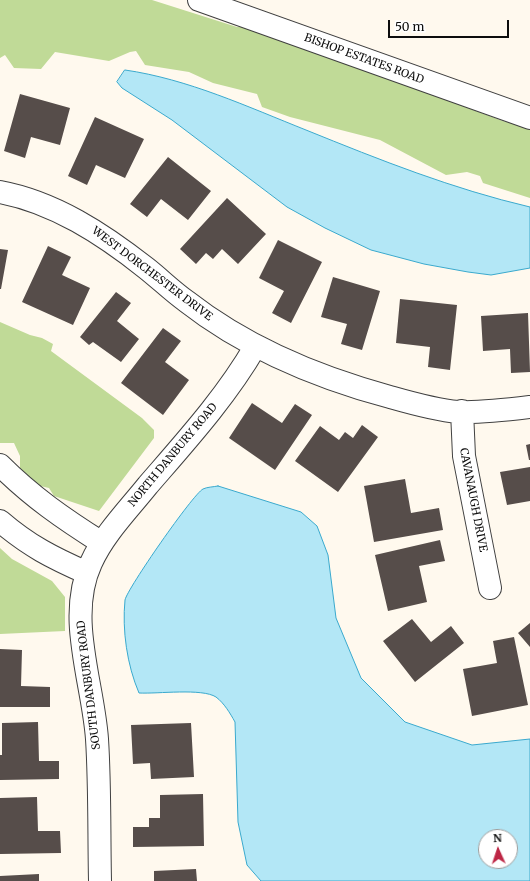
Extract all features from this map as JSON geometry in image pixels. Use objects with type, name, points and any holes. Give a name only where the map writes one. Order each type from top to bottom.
[{"type":"street","name":"BISHOP ESTATES ROAD","points":[[199,0],[530,118]]},
{"type":"street","name":"WEST DORCHESTER DRIVE","points":[[0,192],[50,208],[99,233],[146,268],[186,301],[255,347],[303,369],[359,389],[410,403],[462,412],[496,412],[530,407]]},
{"type":"street","name":"NORTH DANBURY ROAD","points":[[89,568],[109,532],[198,426],[240,373],[255,347]]},
{"type":"street","name":"CAVANAUGH DRIVE","points":[[462,412],[464,456],[490,588]]},
{"type":"street","points":[[0,465],[20,485],[42,503],[102,543]]},
{"type":"street","points":[[0,521],[18,537],[49,556],[89,568]]},
{"type":"street","name":"SOUTH DANBURY ROAD","points":[[89,568],[81,607],[80,631],[93,698],[97,738],[100,881]]},
{"type":"green space","points":[[0,0],[152,0],[237,27],[247,26],[503,121],[530,128],[530,198],[483,183],[480,176],[467,172],[446,175],[380,140],[290,117],[262,107],[257,94],[213,83],[189,72],[145,65],[136,51],[109,61],[55,52],[41,69],[14,68],[5,55],[0,58]]},
{"type":"green space","points":[[0,322],[30,335],[42,338],[53,344],[51,351],[142,418],[154,430],[154,438],[99,511],[54,496],[49,488],[36,485],[20,470],[20,456],[14,443],[0,443]]},
{"type":"green space","points":[[0,548],[12,559],[52,581],[65,597],[65,631],[0,634]]},
{"type":"water","points":[[125,70],[148,74],[195,87],[240,103],[417,173],[473,192],[530,207],[530,268],[491,275],[424,264],[371,250],[325,228],[287,207],[172,120],[122,88],[117,82]]},
{"type":"water","points":[[218,486],[301,512],[317,526],[328,555],[336,618],[361,678],[405,722],[472,745],[530,739],[530,881],[261,881],[247,865],[238,822],[235,722],[222,702],[209,694],[190,692],[139,693],[131,671],[126,647],[124,611],[125,600],[129,592],[174,523],[197,495],[203,489]]},
{"type":"building","points":[[20,94],[70,108],[60,145],[31,137],[25,158],[4,151]]},
{"type":"building","points":[[95,117],[144,139],[125,178],[96,165],[87,185],[68,176]]},
{"type":"building","points":[[168,157],[211,191],[188,220],[161,199],[147,217],[130,204]]},
{"type":"building","points":[[227,198],[266,234],[238,264],[222,249],[213,259],[206,253],[196,264],[180,249]]},
{"type":"building","points":[[278,240],[322,262],[291,323],[272,313],[284,291],[259,278]]},
{"type":"building","points":[[48,246],[71,257],[62,275],[90,288],[73,325],[22,302]]},
{"type":"building","points":[[0,249],[8,250],[1,289],[0,289]]},
{"type":"building","points":[[333,277],[380,291],[362,350],[341,344],[347,324],[321,317]]},
{"type":"building","points":[[116,292],[131,303],[117,321],[139,339],[121,362],[93,342],[89,345],[80,337]]},
{"type":"building","points":[[400,299],[457,305],[450,370],[428,367],[430,347],[396,343]]},
{"type":"building","points":[[528,313],[530,372],[511,373],[510,349],[483,351],[481,316]]},
{"type":"building","points":[[163,328],[181,341],[165,362],[189,380],[163,415],[121,383]]},
{"type":"building","points":[[252,403],[282,423],[295,404],[312,415],[275,470],[229,438]]},
{"type":"building","points":[[362,425],[378,437],[338,492],[295,461],[320,426],[339,440],[345,432],[353,438]]},
{"type":"building","points":[[530,444],[530,460],[529,460],[526,445]]},
{"type":"building","points":[[530,467],[530,501],[507,505],[500,472]]},
{"type":"building","points":[[405,479],[411,513],[439,508],[443,530],[374,542],[364,486]]},
{"type":"building","points":[[440,540],[445,561],[419,566],[427,602],[388,611],[375,555]]},
{"type":"building","points":[[412,619],[431,642],[451,626],[464,643],[415,682],[383,641]]},
{"type":"building","points":[[530,623],[530,647],[518,633]]},
{"type":"building","points":[[514,637],[528,705],[472,716],[463,669],[497,663],[493,641]]},
{"type":"building","points":[[0,649],[22,650],[21,686],[50,687],[50,707],[0,707]]},
{"type":"building","points":[[38,722],[39,761],[59,761],[59,779],[0,780],[2,723]]},
{"type":"building","points":[[191,723],[194,777],[151,779],[150,763],[133,764],[131,725]]},
{"type":"building","points":[[203,794],[204,846],[133,847],[133,827],[149,827],[149,818],[160,818],[160,795]]},
{"type":"building","points":[[37,797],[38,831],[60,831],[61,853],[0,854],[0,798]]},
{"type":"building","points":[[196,869],[197,881],[154,881],[154,871]]},
{"type":"building","points":[[39,874],[39,881],[0,881],[0,876]]}]
